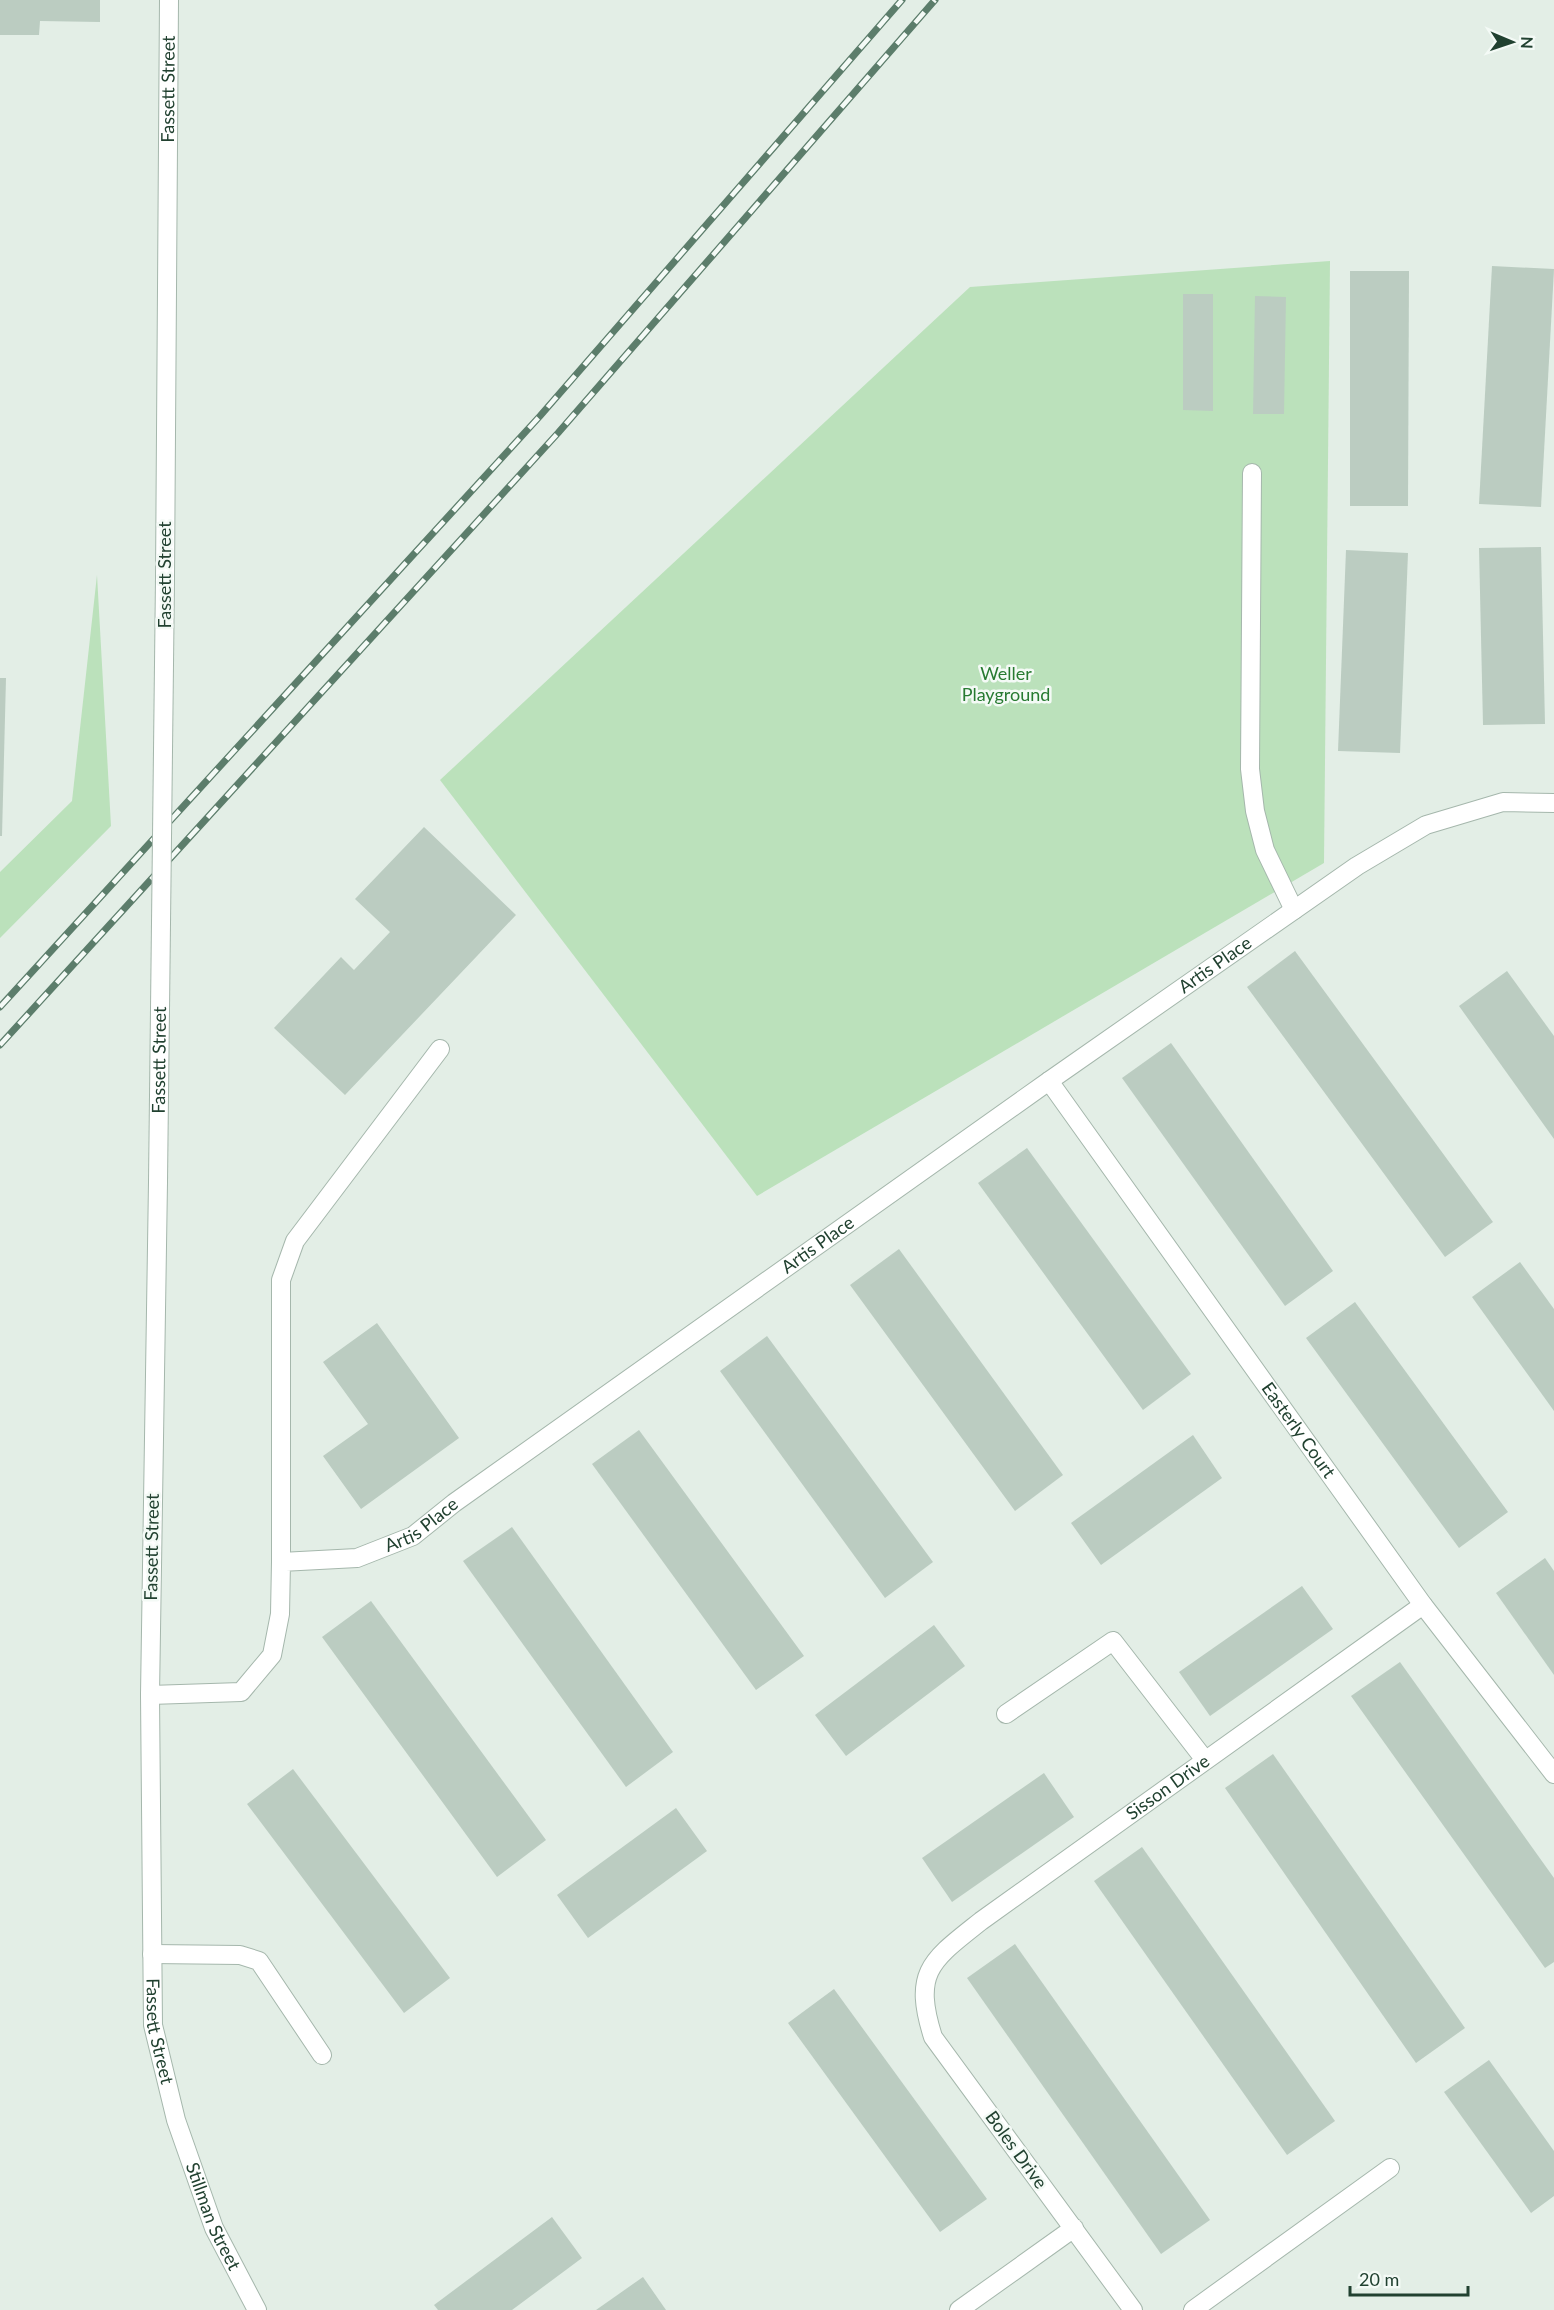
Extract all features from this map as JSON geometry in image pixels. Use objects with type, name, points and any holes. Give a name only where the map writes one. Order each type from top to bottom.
[{"type":"street","name":"Fassett Street","points":[[169,0],[165,578],[150,1695],[153,2025],[176,2120]]},
{"type":"street","points":[[1252,473],[1250,769],[1265,850],[1294,910]]},
{"type":"street","name":"Artis Place","points":[[281,1562],[357,1558],[413,1536],[454,1503],[1049,1081],[1358,866],[1426,825],[1503,802],[1554,803]]},
{"type":"street","points":[[150,1695],[241,1692],[272,1655],[280,1614],[281,1280],[294,1241],[440,1049]]},
{"type":"street","name":"Easterly Court","points":[[1049,1081],[1423,1605],[1554,1774]]},
{"type":"street","name":"Sisson Drive","points":[[926,1981],[935,1960],[981,1921],[1423,1605]]},
{"type":"street","points":[[1006,1714],[1113,1641],[1205,1760]]},
{"type":"street","points":[[152,1954],[240,1955],[259,1961],[322,2055]]},
{"type":"street","name":"Boles Drive","points":[[926,1981],[924,2007],[933,2037],[1133,2310]]},
{"type":"street","name":"Stillman Street","points":[[176,2120],[214,2228],[257,2310]]},
{"type":"street","points":[[1193,2310],[1390,2168]]},
{"type":"street","points":[[959,2310],[1074,2228]]},
{"type":"green space","name":"Weller Playground","points":[[1330,261],[1324,863],[757,1196],[440,780],[970,287]]},
{"type":"green space","points":[[97,575],[111,826],[0,938],[0,872],[72,801]]},
{"type":"building","points":[[0,0],[100,0],[100,22],[40,21],[39,35],[0,35]]},
{"type":"building","points":[[1492,266],[1554,269],[1541,507],[1479,504]]},
{"type":"building","points":[[1350,271],[1409,271],[1408,506],[1350,506]]},
{"type":"building","points":[[1183,294],[1213,294],[1213,411],[1183,410]]},
{"type":"building","points":[[1255,296],[1286,297],[1284,414],[1253,414]]},
{"type":"building","points":[[1541,547],[1545,724],[1483,725],[1479,548]]},
{"type":"building","points":[[1346,550],[1408,553],[1400,753],[1338,751]]},
{"type":"building","points":[[0,678],[6,678],[2,836],[0,836]]},
{"type":"building","points":[[424,827],[516,915],[345,1095],[274,1028],[341,957],[354,970],[390,932],[355,899]]},
{"type":"building","points":[[1295,951],[1493,1222],[1445,1257],[1247,987]]},
{"type":"building","points":[[1507,971],[1554,1036],[1554,1139],[1459,1006]]},
{"type":"building","points":[[1171,1043],[1333,1271],[1285,1306],[1122,1078]]},
{"type":"building","points":[[1027,1148],[1191,1374],[1143,1410],[978,1183]]},
{"type":"building","points":[[899,1249],[1063,1475],[1015,1511],[850,1285]]},
{"type":"building","points":[[1520,1262],[1554,1309],[1554,1411],[1472,1297]]},
{"type":"building","points":[[1355,1302],[1508,1512],[1459,1548],[1306,1338]]},
{"type":"building","points":[[377,1323],[459,1438],[361,1509],[323,1456],[368,1424],[323,1362]]},
{"type":"building","points":[[767,1336],[933,1562],[885,1598],[720,1371]]},
{"type":"building","points":[[639,1430],[804,1656],[756,1690],[592,1464]]},
{"type":"building","points":[[1193,1435],[1222,1478],[1101,1565],[1071,1523]]},
{"type":"building","points":[[512,1527],[673,1752],[626,1787],[463,1561]]},
{"type":"building","points":[[1545,1558],[1554,1571],[1554,1675],[1496,1593]]},
{"type":"building","points":[[1302,1586],[1333,1629],[1210,1716],[1179,1672]]},
{"type":"building","points":[[371,1601],[546,1840],[497,1877],[322,1637]]},
{"type":"building","points":[[934,1625],[965,1666],[846,1756],[815,1715]]},
{"type":"building","points":[[1400,1662],[1554,1878],[1554,1962],[1545,1968],[1351,1696]]},
{"type":"building","points":[[1273,1754],[1465,2028],[1416,2063],[1225,1788]]},
{"type":"building","points":[[293,1769],[450,1978],[404,2013],[247,1804]]},
{"type":"building","points":[[1044,1773],[1074,1817],[952,1902],[922,1858]]},
{"type":"building","points":[[676,1808],[707,1851],[588,1938],[557,1895]]},
{"type":"building","points":[[1142,1847],[1335,2121],[1287,2155],[1094,1881]]},
{"type":"building","points":[[1015,1944],[1210,2220],[1161,2254],[967,1978]]},
{"type":"building","points":[[834,1989],[987,2199],[940,2232],[788,2023]]},
{"type":"building","points":[[1489,2060],[1554,2151],[1554,2196],[1531,2213],[1444,2092]]},
{"type":"building","points":[[552,2217],[582,2258],[512,2310],[438,2310],[434,2305]]},
{"type":"building","points":[[643,2277],[666,2310],[596,2310]]},
{"type":"railway","points":[[0,1007],[540,416],[902,0]]},
{"type":"railway","points":[[0,1045],[558,433],[935,0]]}]
